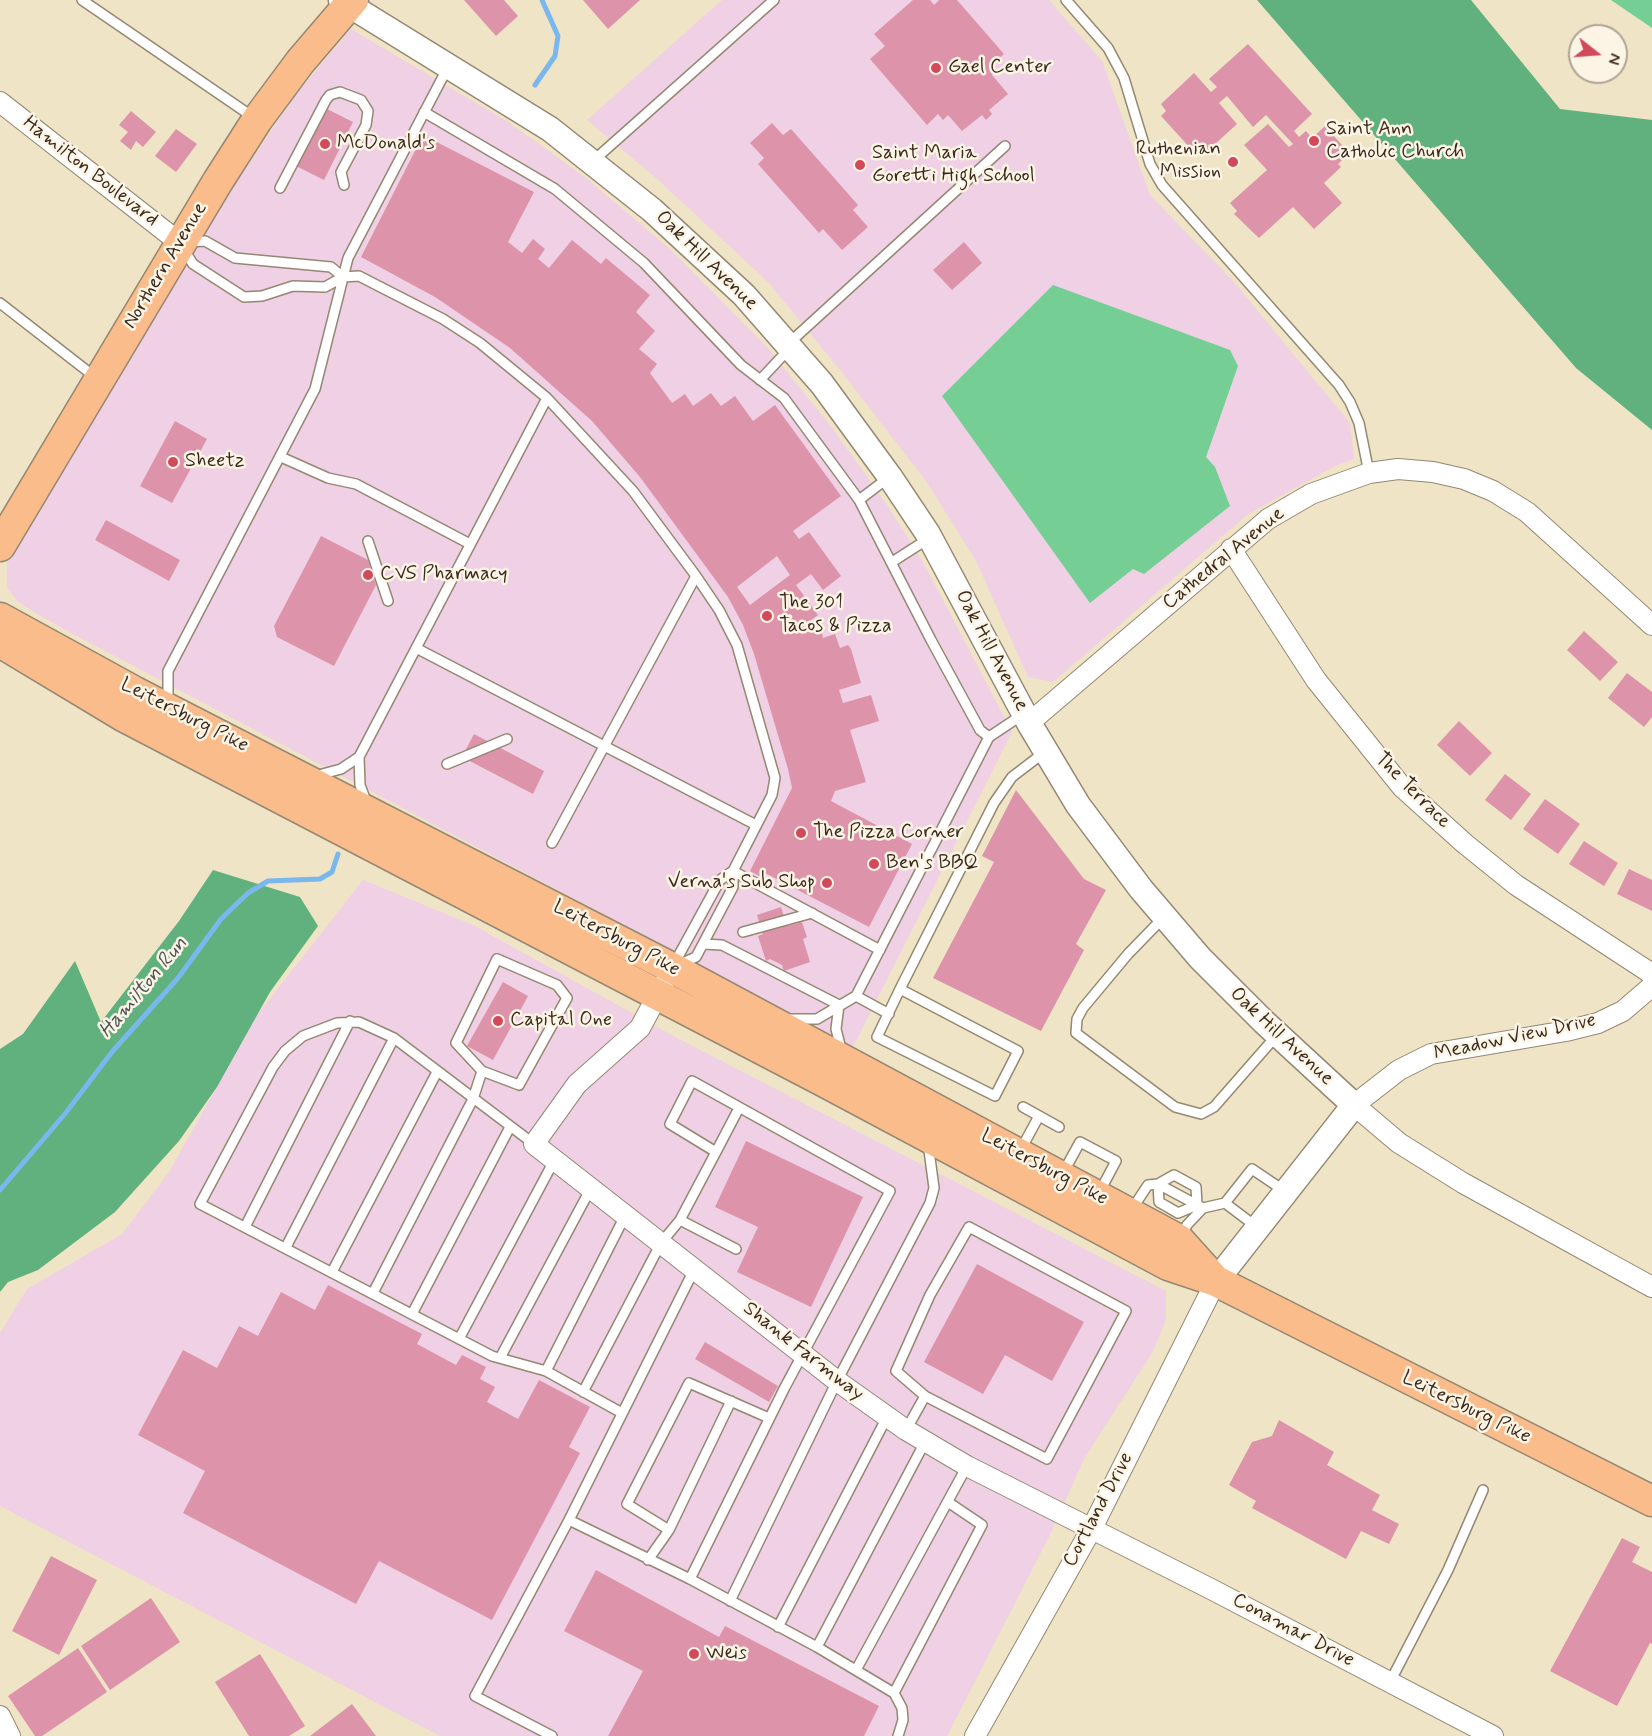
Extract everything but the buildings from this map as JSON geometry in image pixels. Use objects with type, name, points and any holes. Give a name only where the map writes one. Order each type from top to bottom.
[{"type":"main road","name":"Northern Avenue","points":[[0,546],[180,243],[257,120],[348,1]]},
{"type":"main road","name":"Leitersburg Pike","points":[[0,618],[169,709],[672,968],[1179,1240],[1216,1281]]},
{"type":"main road","name":"Leitersburg Pike","points":[[0,642],[123,716],[1168,1265],[1216,1281],[1652,1501]]},
{"type":"main road","points":[[0,659],[36,673],[123,716]]},
{"type":"street","name":"Oak Hill Avenue","points":[[348,1],[550,129],[593,161],[701,253],[744,295],[790,346],[822,384],[890,477],[930,538],[1026,718],[1078,805],[1164,917],[1200,958],[1277,1035],[1400,1143],[1463,1183],[1652,1287]]},
{"type":"street","name":"Hamilton Boulevard","points":[[0,102],[180,243]]},
{"type":"street","name":"Cathedral Avenue","points":[[1026,718],[1268,519],[1311,494],[1369,473],[1398,469],[1433,472],[1464,479],[1493,491],[1527,512],[1652,625]]},
{"type":"street","name":"The Terrace","points":[[1231,549],[1317,680],[1402,787],[1464,843],[1516,885],[1652,974]]},
{"type":"street","points":[[534,1144],[577,1084],[640,1028],[672,968]]},
{"type":"street","name":"Meadow View Drive","points":[[1216,1281],[1354,1105],[1399,1070],[1431,1054],[1566,1031],[1598,1023],[1623,1011],[1652,986]]},
{"type":"street","name":"Shank Farmway","points":[[534,1144],[837,1381],[887,1417],[967,1466],[1092,1528]]},
{"type":"street","name":"Cortland Drive","points":[[975,1736],[1092,1528],[1216,1281]]},
{"type":"street","name":"Conamar Drive","points":[[1092,1528],[1493,1736]]},
{"type":"street","points":[[0,1716],[10,1736]]},
{"type":"lane","points":[[82,0],[257,120]]},
{"type":"lane","points":[[593,161],[774,0]]},
{"type":"lane","points":[[1066,0],[1108,48],[1124,78],[1150,164],[1162,185],[1339,385],[1350,402],[1359,423],[1369,473]]},
{"type":"lane","points":[[169,709],[166,677],[178,649],[281,457],[317,383],[342,277],[361,230],[450,65]]},
{"type":"lane","points":[[280,188],[328,97],[340,92],[364,102],[368,115],[366,125],[341,172],[344,185]]},
{"type":"lane","points":[[423,112],[555,189],[644,263],[741,366],[788,403],[859,500],[980,730],[989,737]]},
{"type":"lane","points":[[760,380],[790,346],[1005,146]]},
{"type":"lane","points":[[342,277],[331,267],[235,258],[205,241],[180,243],[193,264],[244,297],[262,296],[293,286],[325,287],[342,277],[366,278],[443,319],[480,343],[547,398],[633,491],[719,610],[737,645],[774,769],[774,791],[733,871],[733,887],[696,957],[672,968]]},
{"type":"lane","points":[[0,303],[98,379]]},
{"type":"lane","points":[[371,811],[360,784],[359,757],[547,398]]},
{"type":"lane","points":[[281,457],[328,478],[356,484],[471,544]]},
{"type":"lane","points":[[859,500],[890,477]]},
{"type":"lane","points":[[892,562],[930,538]]},
{"type":"lane","points":[[368,541],[388,601]]},
{"type":"lane","points":[[552,843],[696,576]]},
{"type":"lane","points":[[416,648],[756,825]]},
{"type":"lane","points":[[757,1015],[811,1020],[825,1015],[856,996],[989,737],[1026,718]]},
{"type":"lane","points":[[447,764],[507,739]]},
{"type":"lane","points":[[900,989],[1018,1051],[995,1096],[877,1037],[900,989],[994,803],[1012,777],[1046,751]]},
{"type":"lane","points":[[306,778],[336,771],[359,757]]},
{"type":"lane","points":[[733,871],[880,950]]},
{"type":"lane","points":[[672,968],[720,880],[733,871]]},
{"type":"lane","points":[[743,933],[812,913]]},
{"type":"lane","points":[[1164,917],[1128,954],[1083,1008],[1077,1019],[1076,1033],[1175,1107],[1201,1114],[1214,1107],[1277,1035]]},
{"type":"lane","points":[[703,944],[725,946],[839,1005]]},
{"type":"lane","points":[[497,959],[557,985],[567,998],[519,1085],[482,1071],[456,1043],[497,959]]},
{"type":"lane","points":[[856,996],[889,1014]]},
{"type":"lane","points":[[839,1005],[837,1039],[842,1051],[859,1070]]},
{"type":"lane","points":[[534,1144],[394,1038],[372,1026],[350,1021],[320,1028],[303,1036],[285,1051],[260,1089],[200,1204],[459,1339],[500,1358],[546,1371],[622,1413]]},
{"type":"lane","points":[[245,1227],[350,1021]]},
{"type":"lane","points":[[286,1247],[394,1038]]},
{"type":"lane","points":[[373,1293],[474,1099],[482,1071]]},
{"type":"lane","points":[[332,1272],[437,1072]]},
{"type":"lane","points":[[690,1579],[770,1418],[890,1191],[692,1081],[670,1124],[716,1152]]},
{"type":"lane","points":[[1023,1107],[1059,1126]]},
{"type":"lane","points":[[583,1392],[661,1242],[680,1220],[740,1108]]},
{"type":"lane","points":[[1018,1155],[1039,1116]]},
{"type":"lane","points":[[412,1314],[510,1126]]},
{"type":"lane","points":[[730,1601],[837,1381],[930,1203],[934,1188],[934,1172],[927,1138]]},
{"type":"lane","points":[[1061,1178],[1080,1142],[1116,1161],[1097,1197]]},
{"type":"lane","points":[[459,1339],[555,1159]]},
{"type":"lane","points":[[1158,1184],[1159,1202],[1178,1213],[1225,1203],[1252,1169],[1286,1192]]},
{"type":"lane","points":[[1129,1214],[1148,1185],[1158,1184],[1174,1175],[1196,1187],[1200,1207],[1179,1240]]},
{"type":"lane","points":[[1158,1184],[1200,1207]]},
{"type":"lane","points":[[500,1358],[591,1188]]},
{"type":"lane","points":[[1225,1203],[1258,1228]]},
{"type":"lane","points":[[546,1371],[626,1214]]},
{"type":"lane","points":[[680,1220],[736,1249]]},
{"type":"lane","points":[[969,1227],[1126,1311],[1047,1459],[924,1396],[896,1371],[930,1295],[969,1227]]},
{"type":"lane","points":[[552,1736],[475,1696],[569,1520],[695,1268]]},
{"type":"lane","points":[[669,1530],[627,1504],[688,1383],[770,1418]]},
{"type":"lane","points":[[906,1430],[924,1396]]},
{"type":"lane","points":[[648,1560],[669,1530],[731,1401]]},
{"type":"lane","points":[[778,1627],[887,1417]]},
{"type":"lane","points":[[818,1647],[925,1442]]},
{"type":"lane","points":[[856,1670],[967,1466]]},
{"type":"lane","points":[[1390,1682],[1448,1570],[1483,1490]]},
{"type":"lane","points":[[894,1693],[982,1525],[948,1502]]},
{"type":"lane","points":[[569,1520],[690,1579],[818,1647],[894,1693],[902,1708],[903,1720],[897,1736]]},
{"type":"shaded area","points":[[722,0],[1049,0],[1102,61],[1150,195],[1234,282],[1350,423],[1354,459],[1335,466],[1247,515],[1053,682],[1028,677],[976,561],[926,481],[840,370],[768,282],[656,178],[587,120]]},
{"type":"shaded area","points":[[351,29],[508,122],[585,177],[671,250],[767,347],[833,429],[889,508],[923,562],[1012,732],[849,1055],[840,1039],[58,626],[18,602],[7,587],[7,560],[222,204],[296,94]]},
{"type":"shaded area","points":[[363,880],[473,925],[679,1039],[1166,1291],[1166,1320],[1152,1353],[1084,1459],[1049,1537],[947,1736],[440,1736],[0,1506],[0,1333],[27,1289],[122,1234],[169,1172],[258,1014]]},
{"type":"green space","points":[[1257,0],[1471,0],[1560,109],[1652,120],[1652,430],[1576,368]]},
{"type":"green space","points":[[1611,0],[1652,0],[1652,28]]},
{"type":"green space","points":[[1053,285],[1230,350],[1238,366],[1206,457],[1215,467],[1230,506],[1144,574],[1133,569],[1090,603],[942,396]]},
{"type":"green space","points":[[213,870],[300,897],[318,926],[270,992],[217,1087],[179,1141],[115,1212],[38,1270],[8,1282],[0,1292],[0,1049],[23,1034],[75,961],[101,1022],[179,921]]},
{"type":"waterway","name":"Hamilton Run","points":[[535,85],[555,56],[558,36],[542,0]]},
{"type":"waterway","name":"Hamilton Run","points":[[0,1190],[64,1115],[112,1052],[178,978],[221,919],[248,893],[268,881],[320,879],[332,872],[338,854]]},
{"type":"place","name":"Gael Center","points":[[936,68]]},
{"type":"place","name":"Saint Ann Catholic Church","points":[[1314,141]]},
{"type":"place","name":"McDonald's","points":[[325,144]]},
{"type":"place","name":"Ruthenian Mission","points":[[1233,162]]},
{"type":"place","name":"Saint Maria Goretti High School","points":[[860,165]]},
{"type":"place","name":"Sheetz","points":[[173,462]]},
{"type":"place","name":"CVS Pharmacy","points":[[368,575]]},
{"type":"place","name":"The 301 Tacos & Pizza","points":[[767,616]]},
{"type":"place","name":"The Pizza Corner","points":[[801,833]]},
{"type":"place","name":"Ben's BBQ","points":[[874,864]]},
{"type":"place","name":"Verna's Sub Shop","points":[[827,883]]},
{"type":"place","name":"Capital One","points":[[498,1021]]},
{"type":"place","name":"Weis","points":[[694,1654]]}]
